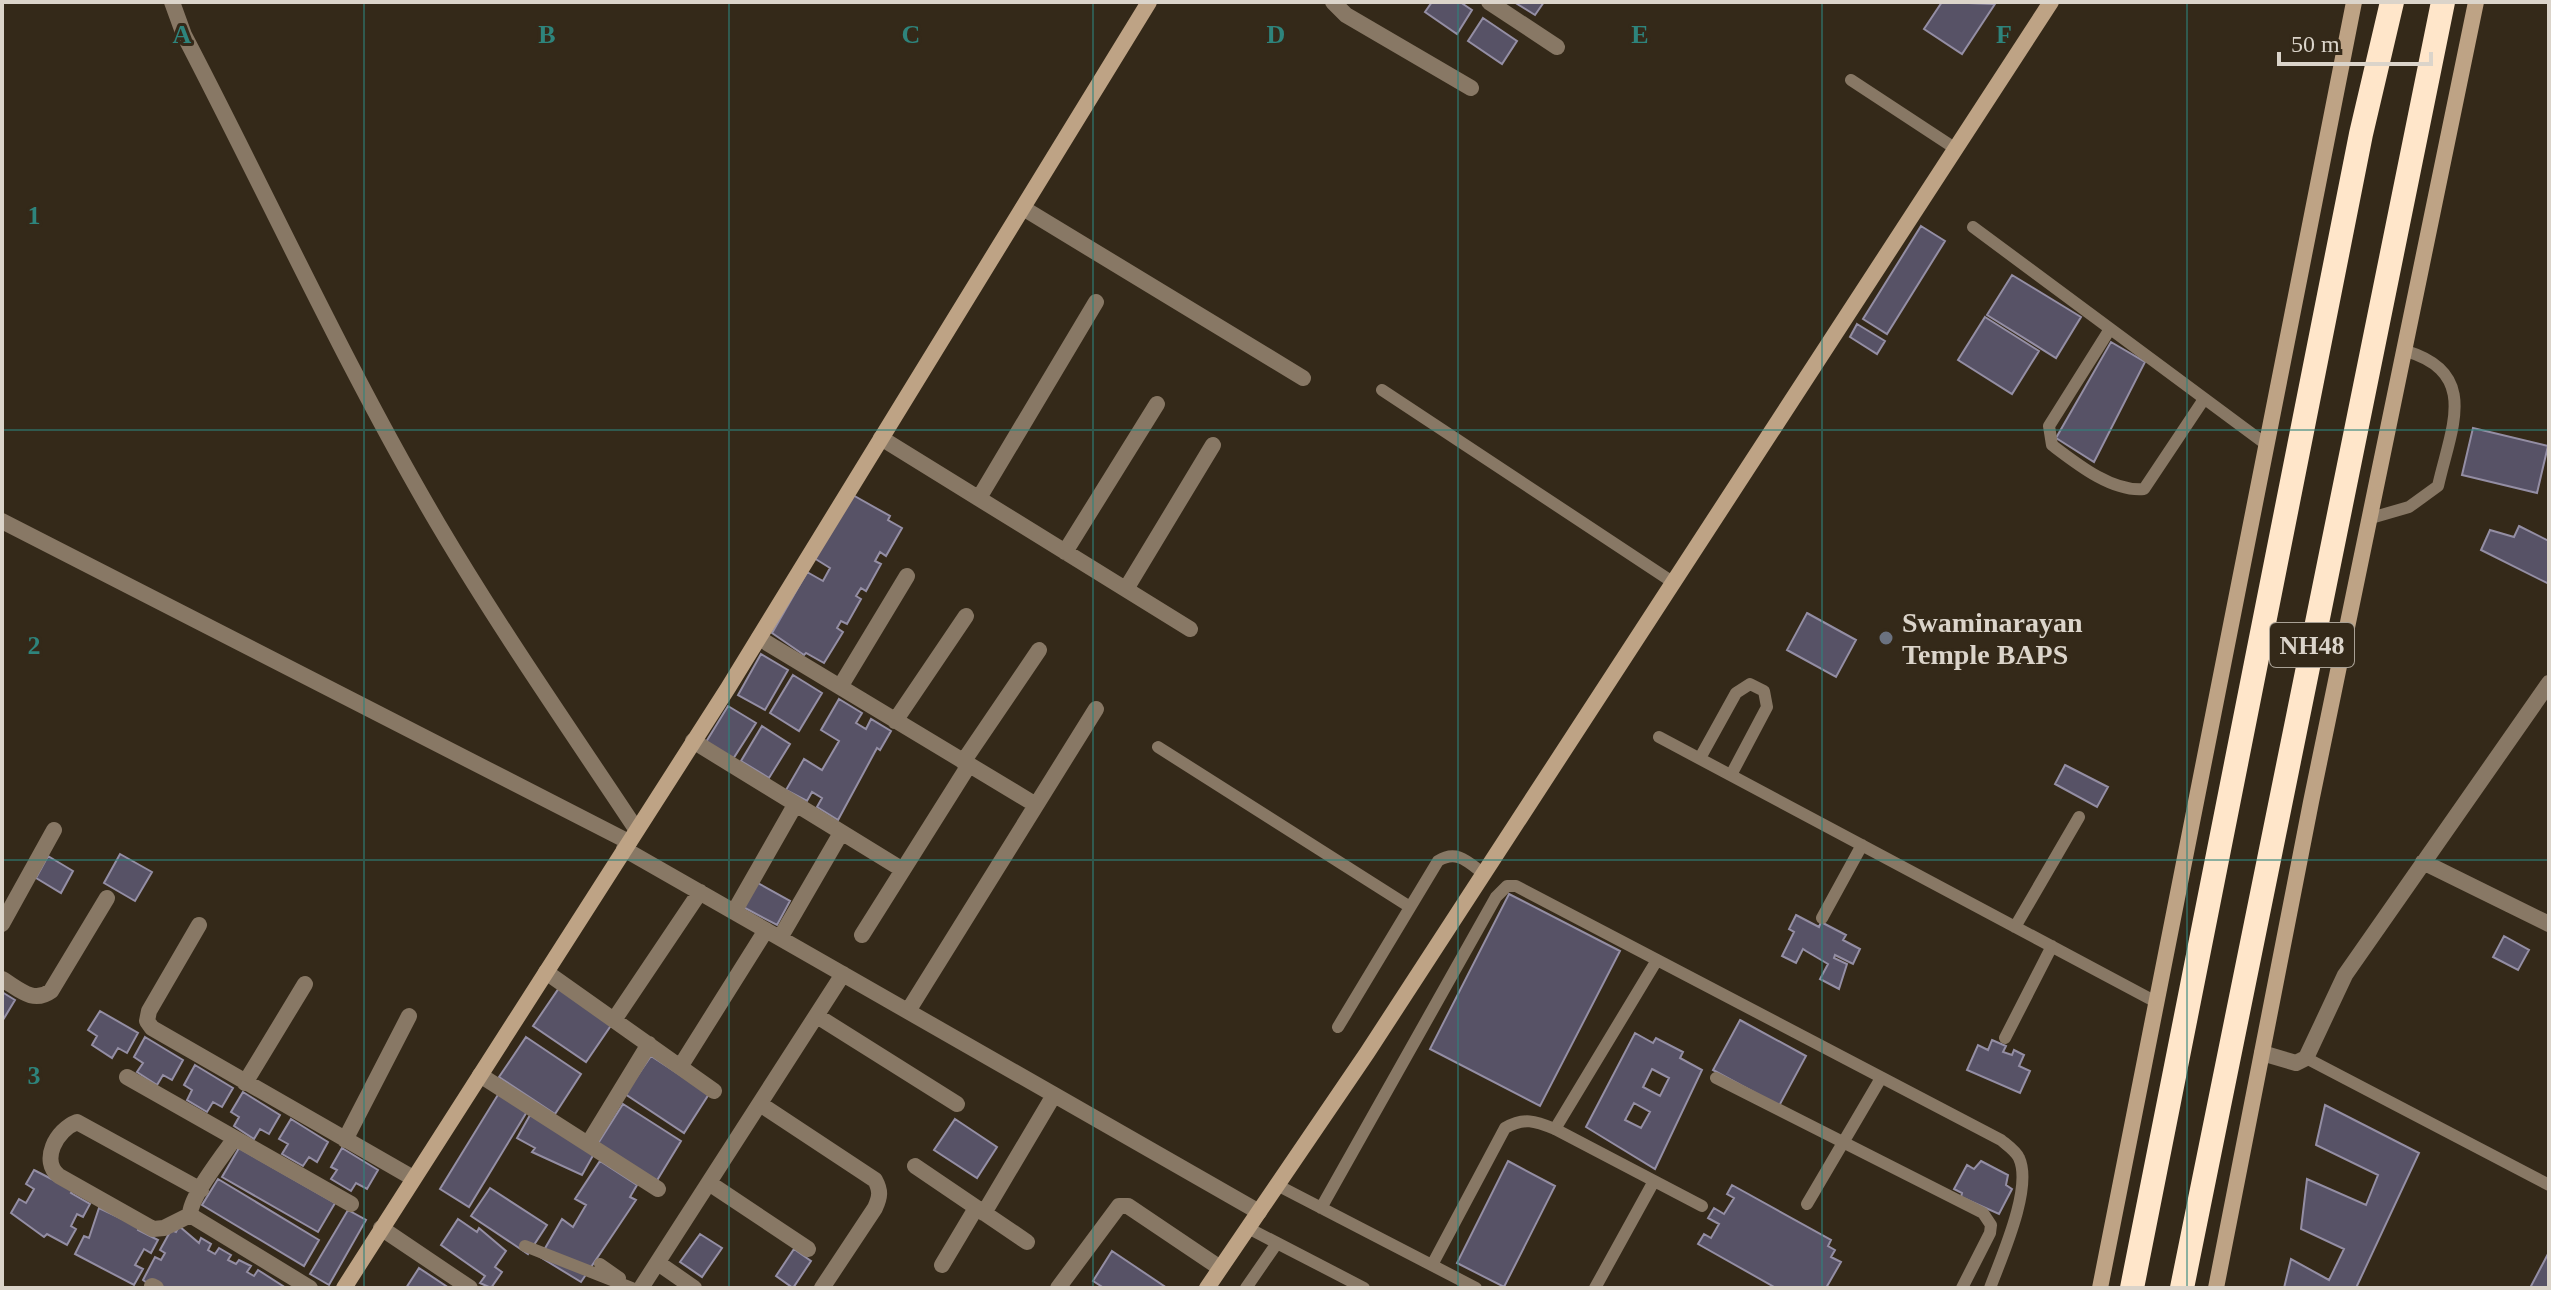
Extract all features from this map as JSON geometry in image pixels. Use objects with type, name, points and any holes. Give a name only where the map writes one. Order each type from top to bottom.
[{"type":"highway","name":"NH48","points":[[2132,1288],[2358,149],[2392,2]]},
{"type":"highway","name":"NH48","points":[[2182,1288],[2443,2]]},
{"type":"street","points":[[172,2],[184,35],[352,365],[437,522],[630,840]]},
{"type":"street","points":[[1333,2],[1346,15],[1471,88]]},
{"type":"street","points":[[1489,2],[1557,47]]},
{"type":"street","points":[[1207,1288],[1484,874],[2051,2]]},
{"type":"street","points":[[2100,1288],[2354,2]]},
{"type":"street","points":[[2216,1288],[2476,2]]},
{"type":"street","points":[[344,1288],[759,638],[1023,208],[1142,6]]},
{"type":"street","points":[[1023,208],[1303,378]]},
{"type":"street","points":[[979,498],[1096,302]]},
{"type":"street","points":[[1065,552],[1157,404]]},
{"type":"street","points":[[881,438],[1190,629]]},
{"type":"street","points":[[1126,589],[1213,445]]},
{"type":"street","points":[[2,521],[630,840],[700,892],[1259,1212]]},
{"type":"street","points":[[840,687],[907,576]]},
{"type":"street","points":[[895,721],[966,616]]},
{"type":"street","points":[[759,638],[1036,805]]},
{"type":"street","points":[[862,935],[1039,650]]},
{"type":"street","points":[[2262,1053],[2296,1063],[2306,1058],[2345,975],[2549,683]]},
{"type":"street","points":[[908,1011],[1096,709]]},
{"type":"street","points":[[693,741],[903,870]]},
{"type":"street","points":[[734,912],[795,805]]},
{"type":"street","points":[[2,924],[54,830]]},
{"type":"street","points":[[680,1067],[841,833]]},
{"type":"street","points":[[2423,862],[2549,924]]},
{"type":"street","points":[[614,1020],[700,892]]},
{"type":"street","points":[[2,979],[30,996],[44,996],[51,991],[107,898]]},
{"type":"street","points":[[199,925],[147,1021],[161,1035],[413,1178]]},
{"type":"street","points":[[546,972],[714,1091]]},
{"type":"street","points":[[636,1288],[658,1263],[843,974]]},
{"type":"street","points":[[245,1083],[305,984]]},
{"type":"street","points":[[345,1140],[409,1016]]},
{"type":"street","points":[[817,1016],[957,1104]]},
{"type":"street","points":[[588,1144],[649,1044]]},
{"type":"street","points":[[480,1075],[658,1189]]},
{"type":"street","points":[[127,1077],[351,1204]]},
{"type":"street","points":[[942,1265],[1054,1095]]},
{"type":"street","points":[[760,1104],[875,1180],[879,1188],[880,1198],[875,1208],[822,1288]]},
{"type":"street","points":[[190,1215],[164,1228],[153,1229],[50,1170],[48,1159],[62,1134],[77,1122],[201,1190]]},
{"type":"street","points":[[234,1139],[189,1209],[190,1215],[310,1288]]},
{"type":"street","points":[[915,1166],[1027,1242]]},
{"type":"street","points":[[709,1183],[808,1249]]},
{"type":"street","points":[[1058,1288],[1119,1206],[1128,1206],[1220,1268]]},
{"type":"street","points":[[381,1228],[470,1288]]},
{"type":"street","points":[[658,1263],[694,1288]]},
{"type":"lane","points":[[1851,80],[1956,149]]},
{"type":"lane","points":[[1973,227],[2267,445]]},
{"type":"lane","points":[[2110,329],[2049,426],[2052,445],[2068,458],[2126,491],[2144,489],[2204,399]]},
{"type":"lane","points":[[2371,518],[2409,507],[2438,486],[2454,413],[2455,392],[2447,373],[2428,358],[2406,351]]},
{"type":"lane","points":[[1382,390],[1674,583]]},
{"type":"lane","points":[[1700,758],[1736,693],[1750,684],[1764,691],[1767,707],[1731,775]]},
{"type":"lane","points":[[1659,737],[2156,1002]]},
{"type":"lane","points":[[1158,747],[1410,907]]},
{"type":"lane","points":[[2015,927],[2079,817]]},
{"type":"lane","points":[[1822,918],[1862,845]]},
{"type":"lane","points":[[1338,1027],[1438,861],[1447,855],[1458,855],[1484,874]]},
{"type":"lane","points":[[1321,1208],[1501,890],[1516,886],[2001,1140],[2019,1156],[2023,1172],[2016,1215],[1990,1288]]},
{"type":"lane","points":[[2005,1038],[2052,946]]},
{"type":"lane","points":[[1555,1129],[1657,960]]},
{"type":"lane","points":[[2306,1058],[2549,1185]]},
{"type":"lane","points":[[1716,1078],[1988,1218],[1990,1233],[1962,1288]]},
{"type":"lane","points":[[1807,1204],[1881,1078]]},
{"type":"lane","points":[[1432,1265],[1505,1128],[1530,1119],[1702,1206]]},
{"type":"lane","points":[[1597,1287],[1654,1181]]},
{"type":"lane","points":[[1277,1185],[1476,1288]]},
{"type":"lane","points":[[1248,1228],[1364,1288]]},
{"type":"lane","points":[[1246,1288],[1277,1243]]},
{"type":"lane","points":[[525,1246],[636,1288]]},
{"type":"lane","points":[[600,1264],[636,1288]]},
{"type":"building","points":[[1432,2],[1460,2],[1472,10],[1457,34],[1425,12]]},
{"type":"building","points":[[1514,2],[1544,2],[1535,15]]},
{"type":"building","points":[[1942,2],[1995,4],[1962,54],[1924,29]]},
{"type":"building","points":[[1483,18],[1517,41],[1502,64],[1468,41]]},
{"type":"building","points":[[1921,226],[1945,241],[1887,334],[1863,319]]},
{"type":"building","points":[[2012,275],[2081,317],[2056,358],[1987,315]]},
{"type":"building","points":[[1985,317],[2039,351],[2012,394],[1958,360]]},
{"type":"building","points":[[1857,324],[1885,341],[1877,354],[1850,337]]},
{"type":"building","points":[[2111,342],[2145,362],[2094,462],[2056,438]]},
{"type":"building","points":[[2473,428],[2548,446],[2537,493],[2462,475]]},
{"type":"building","points":[[851,494],[890,516],[888,520],[902,528],[886,556],[880,552],[875,561],[881,564],[866,591],[861,588],[856,596],[861,599],[847,624],[841,621],[837,628],[843,632],[824,663],[806,653],[804,655],[772,633],[807,572],[823,581],[830,568],[814,558]]},
{"type":"building","points":[[2519,526],[2549,541],[2549,584],[2481,550],[2490,530],[2514,537]]},
{"type":"building","points":[[1807,613],[1856,640],[1836,677],[1787,650]]},
{"type":"building","points":[[761,654],[788,670],[765,710],[738,695]]},
{"type":"building","points":[[793,675],[822,693],[799,731],[770,713]]},
{"type":"building","points":[[839,699],[862,713],[856,723],[866,729],[871,719],[891,731],[880,750],[877,748],[838,820],[817,807],[822,798],[812,792],[807,801],[786,790],[804,759],[822,770],[839,741],[821,730]]},
{"type":"building","points":[[728,706],[756,723],[733,759],[706,742]]},
{"type":"building","points":[[762,726],[790,744],[769,778],[741,761]]},
{"type":"building","points":[[2065,765],[2108,787],[2097,807],[2055,784]]},
{"type":"building","points":[[120,854],[152,872],[135,901],[104,883]]},
{"type":"building","points":[[48,856],[73,871],[61,893],[36,878]]},
{"type":"building","points":[[756,882],[790,901],[777,925],[743,907]]},
{"type":"building","points":[[1509,894],[1620,951],[1540,1106],[1430,1049]]},
{"type":"building","points":[[1796,915],[1819,927],[1821,922],[1846,935],[1843,940],[1860,949],[1853,964],[1835,955],[1834,958],[1847,964],[1839,989],[1820,979],[1828,964],[1803,949],[1796,963],[1782,956],[1794,932],[1789,929]]},
{"type":"building","points":[[2504,936],[2529,950],[2518,970],[2493,957]]},
{"type":"building","points":[[559,988],[612,1024],[586,1062],[533,1026]]},
{"type":"building","points":[[2,992],[15,1000],[3,1020],[2,1019]]},
{"type":"building","points":[[100,1011],[138,1033],[127,1053],[118,1048],[112,1058],[92,1045],[97,1036],[88,1030]]},
{"type":"building","points":[[1740,1020],[1806,1056],[1779,1106],[1713,1070]]},
{"type":"building","points":[[1635,1033],[1653,1043],[1656,1038],[1683,1052],[1680,1058],[1702,1070],[1655,1169],[1586,1127]],"holes":[[[1652,1069],[1669,1078],[1660,1096],[1643,1087]],[[1634,1103],[1650,1112],[1641,1128],[1625,1120]]]},
{"type":"building","points":[[145,1037],[183,1060],[172,1080],[163,1075],[157,1085],[137,1072],[143,1063],[134,1057]]},
{"type":"building","points":[[526,1037],[581,1074],[555,1114],[499,1077]]},
{"type":"building","points":[[1992,1040],[2006,1046],[2003,1052],[2012,1055],[2014,1050],[2024,1055],[2019,1066],[2030,1071],[2020,1093],[1967,1070],[1978,1045],[1988,1050]]},
{"type":"building","points":[[651,1056],[709,1094],[684,1133],[625,1094]]},
{"type":"building","points":[[195,1065],[233,1088],[222,1107],[213,1102],[207,1112],[187,1100],[192,1090],[184,1085]]},
{"type":"building","points":[[243,1092],[280,1115],[269,1134],[260,1129],[254,1139],[234,1126],[239,1117],[231,1112]]},
{"type":"building","points":[[499,1093],[528,1110],[469,1207],[440,1189]]},
{"type":"building","points":[[623,1104],[681,1141],[656,1182],[597,1145]]},
{"type":"building","points":[[2325,1105],[2419,1153],[2356,1288],[2284,1288],[2291,1259],[2329,1280],[2344,1249],[2301,1229],[2307,1179],[2366,1205],[2378,1175],[2316,1145]]},
{"type":"building","points":[[530,1115],[595,1152],[582,1175],[532,1152],[535,1148],[517,1138]]},
{"type":"building","points":[[291,1119],[328,1142],[317,1162],[309,1157],[303,1166],[282,1154],[288,1144],[279,1139]]},
{"type":"building","points":[[955,1119],[997,1147],[977,1178],[934,1150]]},
{"type":"building","points":[[239,1148],[335,1203],[318,1232],[222,1177]]},
{"type":"building","points":[[342,1148],[378,1170],[367,1189],[356,1183],[351,1191],[331,1179],[337,1170],[331,1167]]},
{"type":"building","points":[[600,1161],[637,1185],[630,1197],[636,1200],[581,1282],[540,1257],[562,1219],[573,1227],[586,1205],[575,1199]]},
{"type":"building","points":[[1508,1161],[1555,1186],[1504,1287],[1457,1263]]},
{"type":"building","points":[[1981,1161],[2008,1175],[2006,1185],[2012,1189],[1999,1214],[1961,1197],[1962,1193],[1954,1189],[1967,1165],[1974,1169]]},
{"type":"building","points":[[34,1170],[73,1190],[71,1193],[90,1204],[83,1217],[77,1214],[71,1226],[76,1229],[67,1245],[47,1234],[44,1237],[11,1213],[19,1199],[26,1203],[34,1189],[26,1184]]},
{"type":"building","points":[[218,1179],[319,1240],[304,1266],[202,1205]]},
{"type":"building","points":[[1732,1185],[1831,1240],[1828,1246],[1835,1250],[1831,1257],[1841,1262],[1826,1288],[1776,1288],[1698,1244],[1704,1234],[1711,1238],[1719,1224],[1708,1218],[1714,1208],[1724,1214],[1734,1198],[1727,1194]]},
{"type":"building","points":[[490,1188],[547,1225],[528,1254],[471,1216]]},
{"type":"building","points":[[99,1208],[158,1240],[151,1253],[144,1249],[135,1265],[143,1269],[134,1285],[75,1254],[84,1236],[89,1238]]},
{"type":"building","points":[[348,1210],[366,1220],[329,1285],[310,1274]]},
{"type":"building","points":[[458,1219],[477,1232],[479,1228],[506,1251],[495,1267],[502,1272],[491,1288],[480,1283],[485,1276],[441,1245]]},
{"type":"building","points":[[179,1226],[199,1243],[201,1238],[211,1244],[208,1250],[215,1254],[219,1248],[231,1255],[228,1260],[236,1264],[239,1260],[251,1266],[247,1272],[254,1276],[258,1270],[286,1288],[145,1288],[147,1283],[143,1280],[155,1257],[161,1260],[165,1253],[160,1250],[171,1230],[176,1232]]},
{"type":"building","points":[[700,1234],[722,1248],[702,1277],[680,1262]]},
{"type":"building","points":[[794,1249],[811,1261],[793,1288],[776,1276]]},
{"type":"building","points":[[1112,1251],[1167,1288],[1104,1288],[1093,1281]]},
{"type":"building","points":[[2549,1252],[2549,1288],[2530,1288]]},
{"type":"building","points":[[419,1268],[449,1288],[406,1288]]},
{"type":"place","name":"Swaminarayan Temple BAPS","points":[[1886,638]]}]
